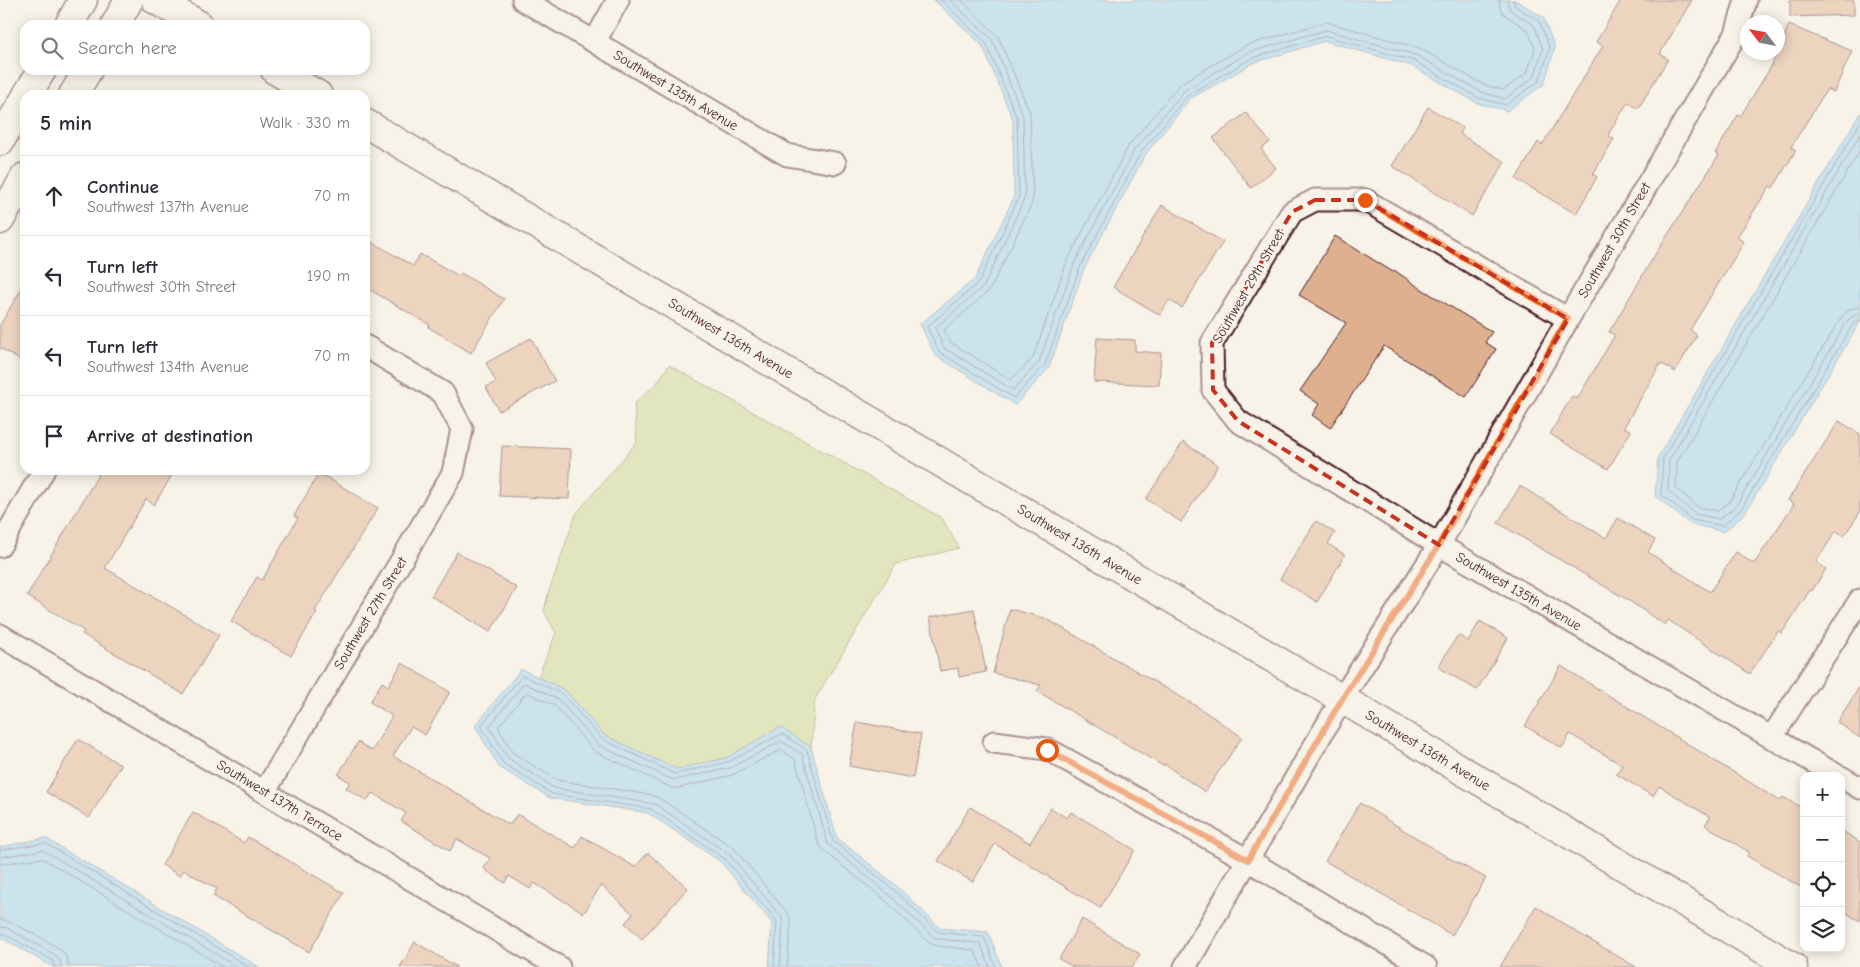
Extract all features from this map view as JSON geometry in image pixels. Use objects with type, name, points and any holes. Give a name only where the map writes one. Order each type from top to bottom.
[{"type":"street","points":[[72,20],[84,0]]},
{"type":"street","points":[[118,20],[129,0]]},
{"type":"street","points":[[156,0],[190,20]]},
{"type":"street","name":"Southwest 135th Avenue","points":[[523,0],[787,155],[835,163]]},
{"type":"street","points":[[595,41],[618,0]]},
{"type":"street","name":"Southwest 30th Street","points":[[1184,967],[1342,699],[1439,545],[1568,318],[1736,34],[1746,0]]},
{"type":"street","points":[[30,90],[39,75]]},
{"type":"street","points":[[77,90],[85,75]]},
{"type":"street","points":[[284,75],[309,90]]},
{"type":"street","points":[[0,141],[20,107]]},
{"type":"street","name":"Southwest 136th Avenue","points":[[370,126],[1793,967]]},
{"type":"street","points":[[0,220],[20,186]]},
{"type":"street","name":"Southwest 29th Street","points":[[1213,390],[1212,343],[1292,212],[1315,200],[1365,200],[1568,318]]},
{"type":"street","name":"Southwest 27th Street","points":[[265,791],[453,473],[462,429],[443,393],[370,349]]},
{"type":"street","name":"Southwest 135th Avenue","points":[[1213,390],[1238,421],[1439,545],[1831,772]]},
{"type":"street","points":[[0,546],[41,475]]},
{"type":"street","points":[[1772,738],[1860,600]]},
{"type":"street","name":"Southwest 137th Terrace","points":[[0,635],[559,967]]},
{"type":"street","points":[[994,742],[1047,750],[1248,860],[1426,967]]},
{"type":"street","name":"Southwest 135th Avenue","points":[[1845,780],[1860,788]]},
{"type":"highlighted area","points":[[1315,200],[1365,200],[1568,319],[1439,545],[1238,421],[1213,390],[1212,343],[1292,212]]},
{"type":"green space","points":[[669,365],[942,518],[959,548],[896,564],[815,699],[811,747],[780,727],[726,758],[676,769],[604,735],[565,690],[538,677],[556,633],[544,611],[548,594],[576,514],[637,442],[634,404],[657,383]]},
{"type":"water","points":[[934,0],[1515,0],[1543,17],[1555,48],[1544,84],[1507,111],[1477,103],[1412,66],[1325,41],[1253,63],[1190,99],[1145,155],[1084,269],[1049,368],[1015,405],[935,355],[920,324],[975,279],[1014,197],[1013,120],[982,45]]},
{"type":"water","points":[[1860,113],[1860,322],[1745,513],[1724,532],[1690,524],[1655,496],[1658,457]]},
{"type":"water","points":[[521,669],[565,690],[604,735],[676,769],[726,758],[780,727],[811,747],[837,838],[896,885],[940,928],[988,932],[1002,967],[769,967],[772,923],[721,862],[648,813],[550,798],[499,767],[475,726]]},
{"type":"water","points":[[45,838],[259,967],[53,967],[0,937],[0,847]]},
{"type":"building","points":[[1621,0],[1692,0],[1660,54],[1668,59],[1638,109],[1628,102],[1608,135],[1614,139],[1593,174],[1597,177],[1576,214],[1516,179],[1538,142],[1542,145],[1603,46],[1596,42]]},
{"type":"building","points":[[1790,0],[1854,0],[1854,15],[1790,17]]},
{"type":"building","points":[[1789,25],[1852,51],[1834,92],[1827,89],[1791,147],[1796,150],[1773,188],[1770,186],[1737,237],[1744,242],[1690,330],[1697,335],[1675,372],[1661,363],[1624,427],[1631,431],[1608,469],[1550,434],[1572,396],[1577,399],[1615,335],[1609,332],[1656,253],[1719,155],[1715,153],[1738,115],[1740,117],[1774,60],[1785,60],[1785,34]]},
{"type":"building","points":[[1428,107],[1463,128],[1460,134],[1505,162],[1472,216],[1392,166]]},
{"type":"building","points":[[1246,113],[1270,142],[1261,149],[1276,168],[1251,188],[1213,138]]},
{"type":"building","points":[[1162,205],[1223,242],[1182,308],[1169,300],[1160,315],[1113,287]]},
{"type":"building","points":[[1335,236],[1393,272],[1394,270],[1492,332],[1485,342],[1496,349],[1466,397],[1384,346],[1330,428],[1312,415],[1319,404],[1300,391],[1346,323],[1299,295]]},
{"type":"building","points":[[370,241],[413,266],[420,254],[459,276],[461,273],[504,299],[471,353],[428,327],[430,325],[370,290]]},
{"type":"building","points":[[20,291],[20,360],[0,348],[0,325]]},
{"type":"building","points":[[531,338],[555,381],[499,411],[486,387],[496,382],[486,363]]},
{"type":"building","points":[[1097,338],[1135,340],[1135,351],[1161,353],[1159,385],[1094,382]]},
{"type":"building","points":[[1839,421],[1860,434],[1860,512],[1844,536],[1836,531],[1816,562],[1826,569],[1782,633],[1778,631],[1750,674],[1668,620],[1665,625],[1631,602],[1498,523],[1520,486],[1606,538],[1618,518],[1655,540],[1648,552],[1710,592],[1736,552],[1754,564],[1794,504],[1788,500]]},
{"type":"building","points":[[1183,442],[1218,465],[1181,522],[1146,499]]},
{"type":"building","points":[[502,446],[571,449],[569,499],[499,496]]},
{"type":"building","points":[[98,475],[172,475],[154,505],[146,499],[105,568],[219,635],[183,694],[82,634],[84,631],[27,596]]},
{"type":"building","points":[[318,475],[322,475],[378,508],[315,611],[317,612],[291,656],[231,621],[257,577],[262,580],[298,518],[294,516]]},
{"type":"building","points":[[1316,521],[1335,533],[1328,544],[1345,555],[1317,602],[1280,579]]},
{"type":"building","points":[[457,552],[517,588],[490,632],[431,596]]},
{"type":"building","points":[[974,609],[986,672],[959,677],[958,668],[940,671],[930,617]]},
{"type":"building","points":[[1010,609],[1045,618],[1198,707],[1242,737],[1205,792],[1164,764],[1163,766],[1037,691],[1041,685],[993,673]]},
{"type":"building","points":[[1480,621],[1508,638],[1477,690],[1438,667],[1458,635],[1468,641]]},
{"type":"building","points":[[402,663],[450,692],[425,735],[411,727],[393,756],[510,825],[517,814],[575,848],[582,836],[635,867],[648,853],[688,888],[642,939],[625,923],[633,914],[601,885],[584,913],[534,883],[530,889],[509,876],[505,883],[484,869],[490,858],[457,839],[450,851],[401,821],[406,813],[372,793],[367,801],[346,788],[350,782],[338,775],[358,742],[372,751],[392,716],[370,702],[382,682],[388,686]]},
{"type":"building","points":[[1561,666],[1780,801],[1783,797],[1800,807],[1800,887],[1747,856],[1749,852],[1705,825],[1710,817],[1659,786],[1653,796],[1616,774],[1622,765],[1570,734],[1562,748],[1525,726]]},
{"type":"building","points":[[1860,686],[1860,738],[1837,722]]},
{"type":"building","points":[[857,722],[921,734],[913,778],[849,766]]},
{"type":"building","points":[[78,739],[121,765],[89,818],[46,792]]},
{"type":"building","points":[[1360,803],[1449,858],[1486,878],[1452,935],[1325,861]]},
{"type":"building","points":[[970,807],[1030,843],[1051,808],[1067,818],[1071,812],[1135,850],[1100,908],[995,844],[973,882],[938,861]]},
{"type":"building","points":[[193,812],[244,843],[248,837],[344,893],[309,952],[213,896],[217,889],[184,870],[180,876],[162,865]]},
{"type":"building","points":[[1845,833],[1860,842],[1860,921],[1845,912]]},
{"type":"building","points":[[1536,906],[1573,930],[1636,967],[1500,967]]},
{"type":"building","points":[[1082,919],[1140,954],[1132,967],[1073,967],[1059,959]]},
{"type":"building","points":[[415,942],[457,967],[400,967]]},
{"type":"route","points":[[1047,750],[1248,860],[1342,699],[1439,545],[1568,318],[1365,200]]}]
